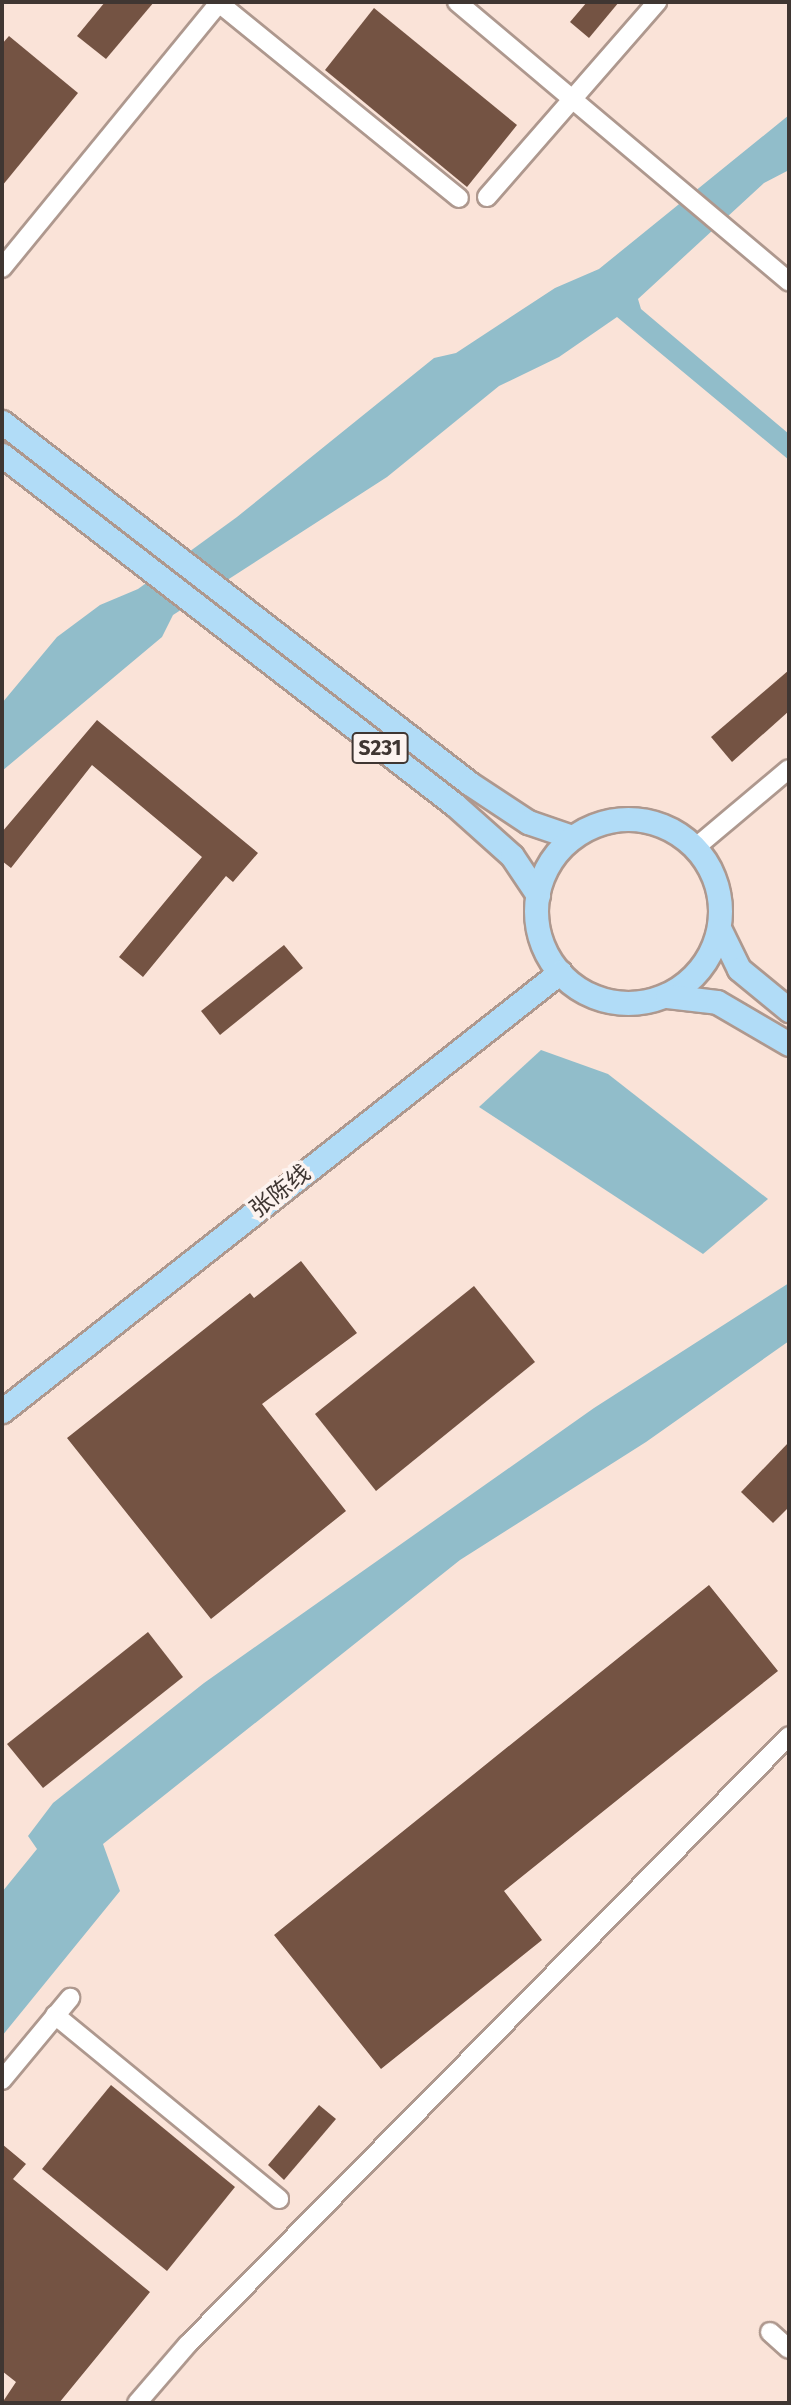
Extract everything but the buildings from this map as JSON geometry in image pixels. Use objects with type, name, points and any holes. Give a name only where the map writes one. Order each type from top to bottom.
[{"type":"main road","name":"S231","points":[[2,422],[498,804],[528,822],[572,838]]},
{"type":"main road","name":"S231","points":[[2,455],[455,805],[512,856],[538,895]]},
{"type":"main road","points":[[667,996],[708,960],[720,930],[719,890],[696,847],[677,831],[633,818],[601,822],[572,838],[551,860],[538,895],[538,934],[560,972],[597,999],[624,1004],[667,996],[718,1002],[789,1044]]},
{"type":"main road","points":[[720,930],[739,969],[789,1010]]},
{"type":"main road","name":"张陈线","points":[[2,1411],[560,972]]},
{"type":"street","points":[[2,268],[220,2],[459,198]]},
{"type":"street","points":[[457,2],[789,282]]},
{"type":"street","points":[[487,197],[657,2]]},
{"type":"street","points":[[696,847],[789,769]]},
{"type":"street","points":[[138,2403],[187,2345],[789,1736]]},
{"type":"street","points":[[2,2080],[69,1998]]},
{"type":"street","points":[[55,2015],[279,2199]]},
{"type":"street","points":[[770,2332],[789,2349]]},
{"type":"water","points":[[789,115],[789,170],[764,183],[638,299],[641,309],[789,434],[789,460],[617,317],[559,357],[499,386],[387,477],[173,615],[162,637],[2,771],[2,703],[57,637],[100,605],[138,589],[237,517],[434,358],[456,353],[555,288],[599,269]]},
{"type":"water","points":[[541,1050],[608,1074],[768,1199],[703,1254],[479,1107]]},
{"type":"water","points":[[789,1283],[789,1341],[646,1442],[460,1560],[103,1844],[120,1891],[2,2036],[2,1892],[37,1849],[28,1836],[53,1803],[204,1683],[594,1408]]}]
